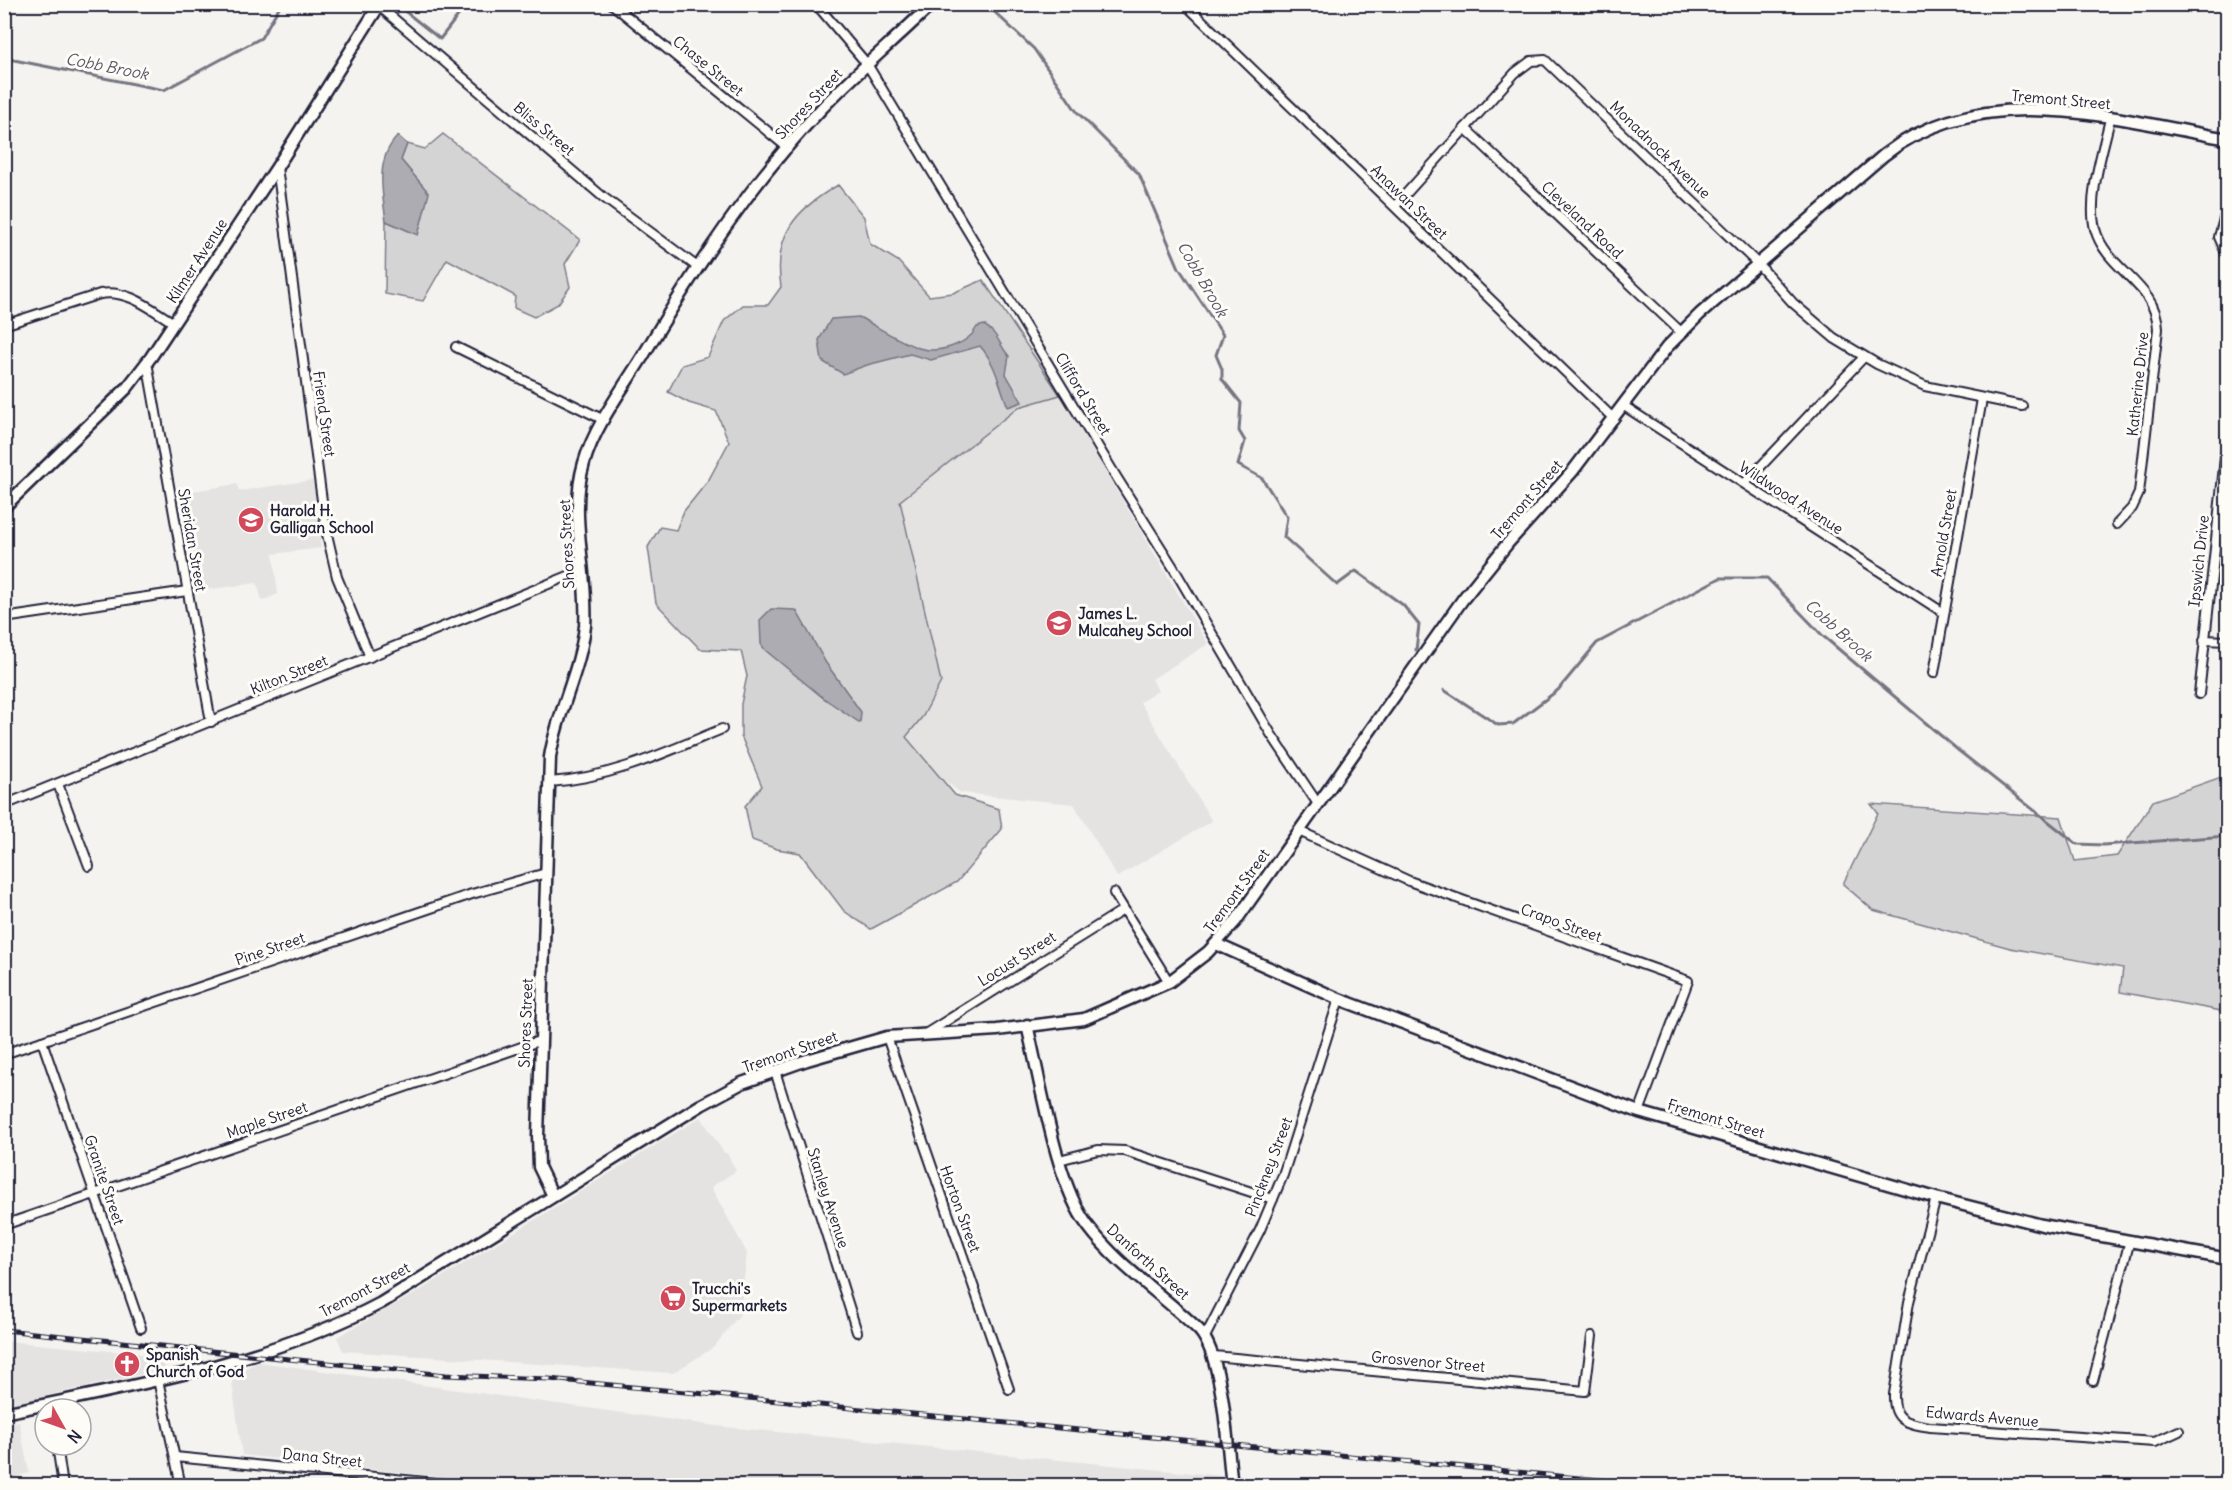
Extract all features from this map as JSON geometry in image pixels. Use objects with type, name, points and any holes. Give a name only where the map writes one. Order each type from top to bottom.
[{"type":"street","name":"Chase Street","points":[[612,4],[788,148]]},
{"type":"street","name":"Clifford Street","points":[[816,4],[867,64],[1116,478],[1173,567],[1271,734],[1318,804]]},
{"type":"street","name":"Shores Street","points":[[553,1196],[539,1167],[539,1041],[550,782],[554,732],[578,662],[583,639],[585,609],[578,502],[580,480],[589,450],[604,420],[696,266],[788,148],[824,106],[932,4]]},
{"type":"street","name":"Anawan Street","points":[[1185,4],[1614,418]]},
{"type":"street","name":"Kilmer Avenue","points":[[4,507],[119,395],[147,362],[278,167],[380,5]]},
{"type":"street","name":"Bliss Street","points":[[380,5],[609,202],[696,266]]},
{"type":"street","name":"Monadnock Avenue","points":[[1465,128],[1515,73],[1528,63],[1540,59],[1555,68],[1758,264],[1812,320],[1864,357],[1925,386],[2022,406]]},
{"type":"street","name":"Tremont Street","points":[[89,1397],[158,1380],[311,1335],[347,1321],[381,1303],[701,1105],[742,1083],[887,1037],[1068,1023],[1084,1019],[1169,982],[1216,944],[1463,599],[1624,406],[1681,332],[1884,155],[1926,128],[1966,116],[2014,110],[2110,119],[2228,139]]},
{"type":"street","name":"Katherine Drive","points":[[2110,119],[2094,197],[2094,224],[2099,240],[2109,256],[2150,300],[2156,313],[2158,329],[2139,493],[2132,508],[2117,524]]},
{"type":"street","points":[[1395,206],[1465,128]]},
{"type":"street","name":"Cleveland Road","points":[[1465,128],[1681,332]]},
{"type":"street","name":"Friend Street","points":[[278,167],[326,530],[339,584],[370,657]]},
{"type":"street","points":[[2228,204],[2219,237],[2228,258]]},
{"type":"street","points":[[4,326],[97,295],[113,292],[128,295],[174,323]]},
{"type":"street","points":[[456,347],[604,420]]},
{"type":"street","points":[[1745,483],[1864,357]]},
{"type":"street","name":"Sheridan Street","points":[[147,362],[211,722]]},
{"type":"street","name":"Arnold Street","points":[[1934,672],[1982,399]]},
{"type":"street","name":"Wildwood Avenue","points":[[1624,406],[1944,613]]},
{"type":"street","name":"Ipswich Drive","points":[[2199,694],[2228,430]]},
{"type":"street","name":"Kilton Street","points":[[4,805],[583,570]]},
{"type":"street","points":[[4,618],[188,591]]},
{"type":"street","points":[[2204,640],[2228,641]]},
{"type":"street","points":[[550,782],[578,780],[627,768],[722,729]]},
{"type":"street","points":[[58,784],[89,866]]},
{"type":"street","name":"Crapo Street","points":[[1299,831],[1409,881],[1688,981],[1639,1112]]},
{"type":"street","name":"Pine Street","points":[[4,1054],[472,894],[546,873]]},
{"type":"street","points":[[1114,893],[1169,982]]},
{"type":"street","name":"Locust Street","points":[[927,1033],[1123,910]]},
{"type":"street","name":"Fremont Street","points":[[1216,944],[1339,999],[1639,1112],[1936,1198],[2042,1225],[2228,1259]]},
{"type":"street","name":"Pinckney Street","points":[[1205,1337],[1274,1199],[1295,1142],[1339,999]]},
{"type":"street","name":"Danforth Street","points":[[1027,1025],[1059,1160],[1074,1203],[1091,1231],[1205,1337],[1214,1356],[1232,1485]]},
{"type":"street","name":"Horton Street","points":[[887,1037],[1009,1389]]},
{"type":"street","name":"Granite Street","points":[[42,1041],[141,1328]]},
{"type":"street","name":"Maple Street","points":[[4,1225],[539,1041]]},
{"type":"street","name":"Stanley Avenue","points":[[775,1071],[857,1332]]},
{"type":"street","points":[[1059,1160],[1098,1150],[1125,1151],[1274,1199]]},
{"type":"street","name":"Edwards Avenue","points":[[1936,1198],[1909,1302],[1894,1394],[1894,1407],[1898,1416],[1913,1425],[1930,1427],[2156,1442],[2179,1431]]},
{"type":"street","points":[[2093,1381],[2130,1240]]},
{"type":"street","name":"Grosvenor Street","points":[[1214,1356],[1585,1391],[1592,1336]]},
{"type":"street","points":[[158,1380],[181,1485]]},
{"type":"street","name":"Tremont Street","points":[[4,1413],[33,1409]]},
{"type":"street","points":[[59,1457],[63,1485]]},
{"type":"street","name":"Dana Street","points":[[175,1457],[412,1483],[466,1485]]},
{"type":"shaded area","points":[[443,134],[580,240],[565,264],[570,287],[558,304],[534,317],[514,308],[515,296],[447,259],[423,301],[385,294],[386,221],[418,235],[428,193],[401,160],[407,144],[425,149]]},
{"type":"shaded area","points":[[398,136],[407,144],[401,160],[429,193],[418,235],[386,221],[382,187],[383,165],[386,154]]},
{"type":"shaded area","points":[[838,185],[864,217],[870,244],[898,261],[929,296],[953,293],[983,280],[1060,395],[1019,407],[900,501],[941,682],[923,716],[906,737],[955,795],[999,809],[1002,829],[957,882],[871,929],[844,911],[800,853],[777,849],[752,840],[745,806],[762,786],[741,736],[741,704],[747,676],[741,651],[700,649],[656,603],[648,547],[660,527],[676,530],[684,511],[708,481],[729,442],[716,411],[689,403],[668,392],[682,365],[708,357],[724,321],[743,305],[768,305],[781,287],[780,253],[790,226],[810,204]]},
{"type":"shaded area","points":[[859,317],[903,342],[927,350],[943,349],[960,343],[967,339],[977,327],[984,325],[992,332],[1009,356],[1006,374],[1022,402],[1008,407],[994,367],[980,346],[931,360],[910,354],[843,374],[822,361],[819,340],[831,319]]},
{"type":"shaded area","name":"James L. Mulcahey School","points":[[1060,395],[1208,644],[1152,679],[1158,691],[1140,702],[1212,821],[1117,877],[1074,804],[961,793],[930,770],[906,737],[923,716],[900,501],[995,414]]},
{"type":"shaded area","name":"Harold H. Galligan School","points":[[313,480],[321,548],[273,554],[278,594],[262,601],[257,583],[197,591],[180,493],[237,484],[239,491]]},
{"type":"shaded area","points":[[771,609],[796,610],[826,663],[861,712],[860,723],[822,697],[765,650],[761,644],[760,620]]},
{"type":"shaded area","points":[[2227,775],[2227,1012],[2120,992],[2123,968],[2010,948],[1873,910],[1843,884],[1878,813],[1871,804],[2061,817],[2075,861],[2117,856],[2153,801]]},
{"type":"shaded area","points":[[701,1117],[724,1153],[727,1153],[736,1171],[711,1187],[747,1253],[740,1314],[714,1347],[673,1373],[343,1351],[337,1337],[416,1293]]},
{"type":"shaded area","points":[[5,1341],[164,1356],[165,1369],[14,1403],[5,1402]]},
{"type":"shaded area","points":[[259,1362],[716,1426],[1223,1476],[1224,1485],[524,1486],[242,1455],[231,1375]]},
{"type":"shaded area","points":[[19,1421],[29,1473],[5,1480],[5,1424]]},
{"type":"waterway","name":"Cobb Brook","points":[[4,58],[164,90],[261,38],[281,4]]},
{"type":"waterway","name":"Cobb Brook","points":[[397,5],[440,39],[467,4]]},
{"type":"waterway","name":"Cobb Brook","points":[[986,4],[1034,49],[1077,112],[1139,174],[1179,268],[1223,335],[1216,355],[1222,369],[1222,379],[1241,403],[1239,431],[1245,441],[1238,465],[1262,478],[1287,517],[1284,537],[1337,585],[1356,571],[1403,605],[1419,625],[1416,650]]},
{"type":"waterway","name":"Cobb Brook","points":[[1444,690],[1498,725],[1513,724],[1558,690],[1597,643],[1720,578],[1767,578],[1823,636],[1959,751],[2077,844],[2103,845],[2228,836]]},
{"type":"railway","points":[[4,1330],[446,1375],[549,1379],[1662,1486]]},
{"type":"place","name":"Harold H. Galligan School","points":[[251,520]]},
{"type":"place","name":"James L. Mulcahey School","points":[[1059,623]]},
{"type":"place","name":"Trucchi's Supermarkets","points":[[673,1298]]},
{"type":"place","name":"Spanish Church of God","points":[[127,1364]]}]
